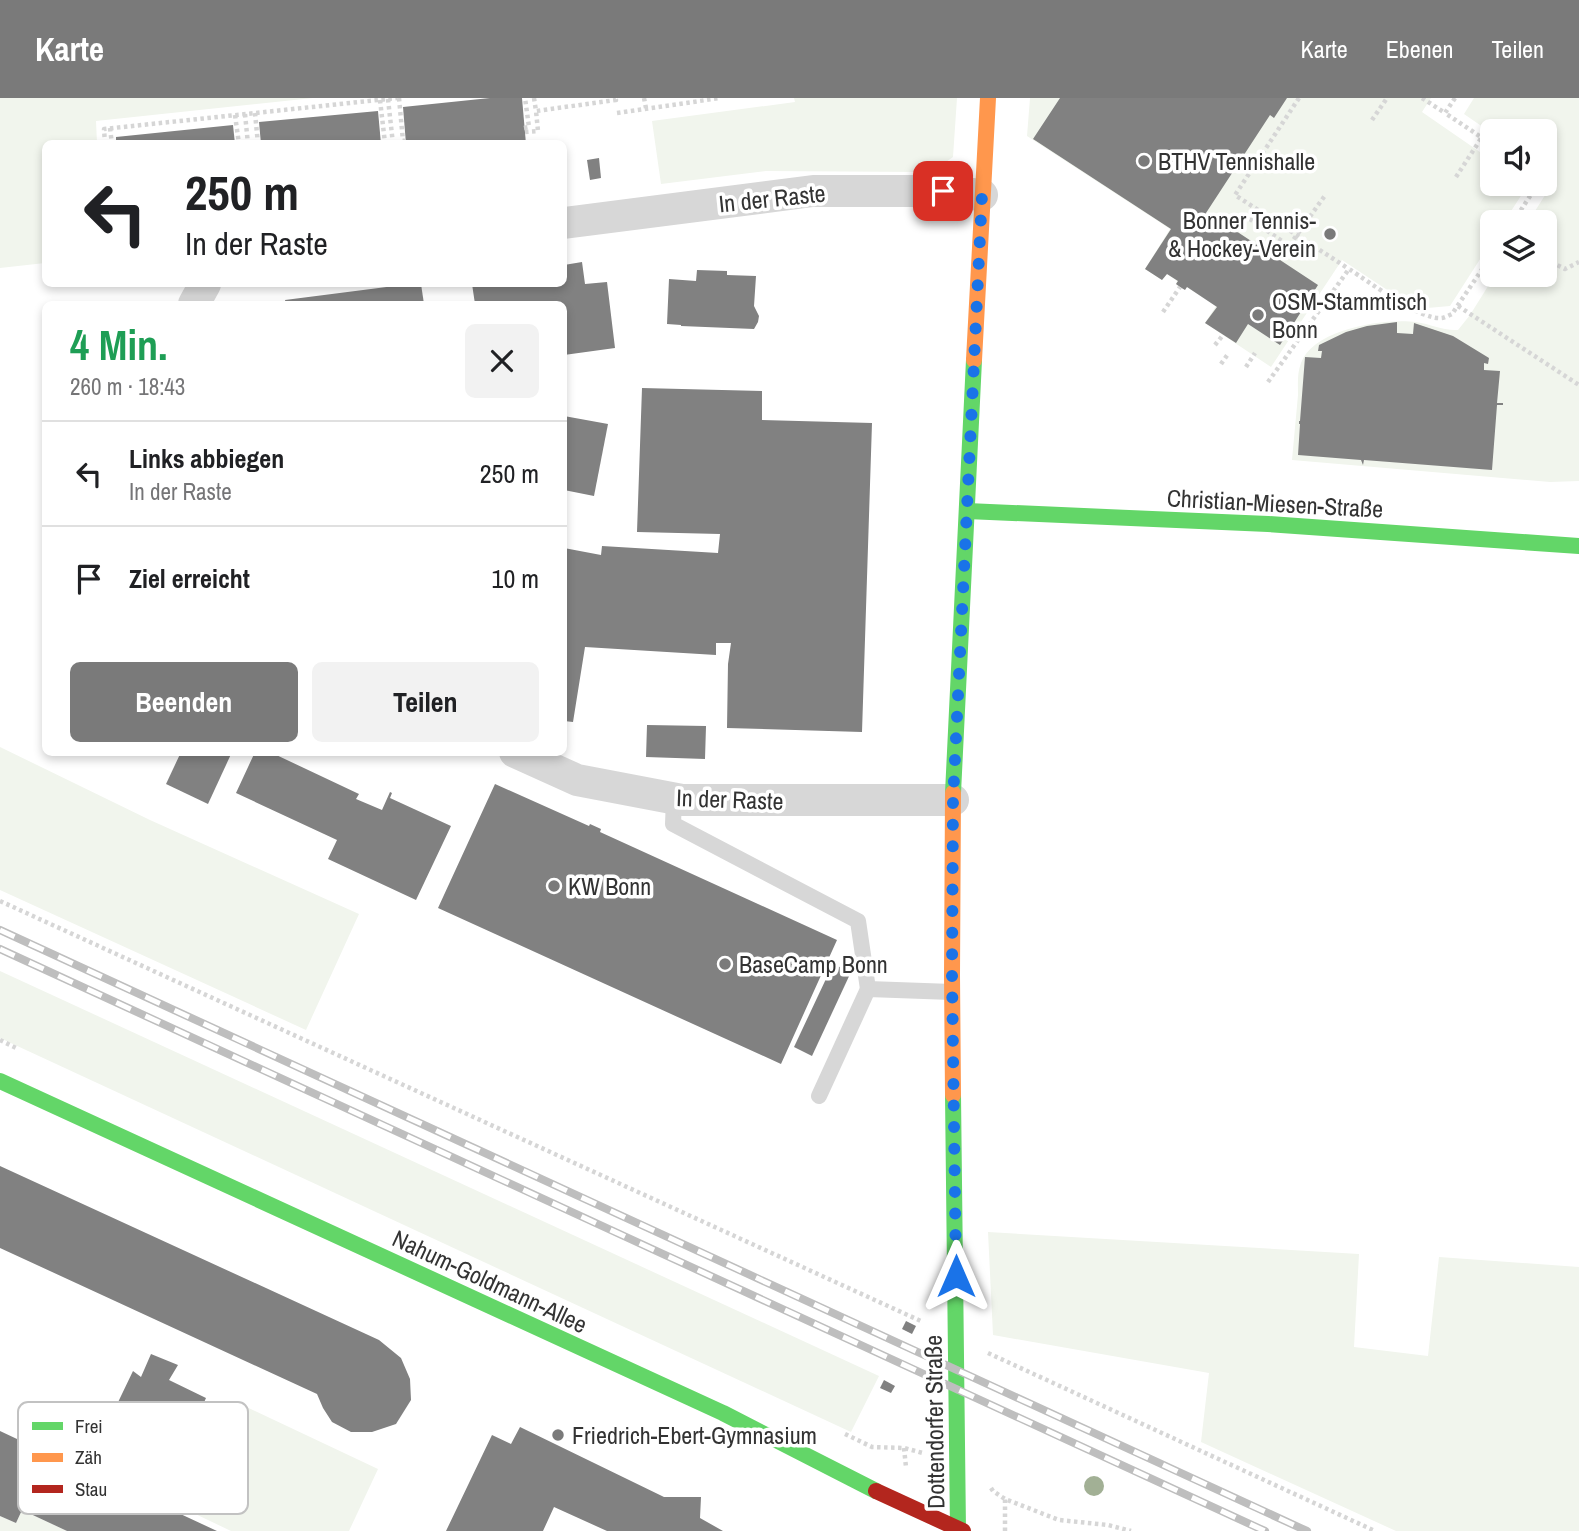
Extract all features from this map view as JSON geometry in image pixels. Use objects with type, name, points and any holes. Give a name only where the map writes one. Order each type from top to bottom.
[{"type":"main road","name":"Dottendorfer Straße","points":[[960,1530],[952,992],[953,800],[989,98]]},
{"type":"main road","name":"Christian-Miesen-Straße","points":[[967,511],[1268,524],[1579,546]]},
{"type":"main road","name":"Nahum-Goldmann-Allee","points":[[0,1081],[723,1413],[892,1499],[960,1530]]},
{"type":"street","name":"In der Raste","points":[[567,223],[813,191],[943,191],[982,195]]},
{"type":"street","name":"In der Raste","points":[[524,756],[577,780],[682,800],[953,800]]},
{"type":"lane","points":[[674,799],[673,824],[858,921],[868,989],[819,1096]]},
{"type":"lane","points":[[868,989],[952,992]]},
{"type":"path","points":[[105,140],[104,129],[110,128],[398,98],[402,140]]},
{"type":"path","points":[[526,98],[529,127],[525,130],[538,131],[534,98]]},
{"type":"path","points":[[536,111],[615,98]]},
{"type":"path","points":[[645,98],[646,108]]},
{"type":"path","points":[[617,113],[654,105],[720,98]]},
{"type":"path","points":[[1299,98],[1235,195],[1417,312],[1429,317],[1443,318],[1452,314],[1480,273]]},
{"type":"path","points":[[1372,120],[1387,98]]},
{"type":"path","points":[[1422,98],[1480,136]]},
{"type":"path","points":[[1445,113],[1455,98]]},
{"type":"path","points":[[388,99],[393,140]]},
{"type":"path","points":[[380,100],[385,140]]},
{"type":"path","points":[[255,113],[258,140]]},
{"type":"path","points":[[245,114],[248,140]]},
{"type":"path","points":[[235,115],[238,140]]},
{"type":"path","points":[[110,128],[112,140]]},
{"type":"path","points":[[1456,177],[1480,140]]},
{"type":"path","points":[[1237,231],[1247,216],[1289,246],[1326,194]]},
{"type":"path","points":[[1557,265],[1565,269],[1579,262]]},
{"type":"path","points":[[1268,382],[1349,269]]},
{"type":"path","points":[[1163,312],[1180,287]]},
{"type":"path","points":[[1458,306],[1579,385]]},
{"type":"path","points":[[1215,345],[1223,335]]},
{"type":"path","points":[[1246,367],[1255,353]]},
{"type":"path","points":[[1220,364],[1228,354]]},
{"type":"path","points":[[0,901],[1375,1531]]},
{"type":"path","points":[[0,1040],[25,1052]]},
{"type":"path","points":[[834,1429],[872,1447],[904,1448],[927,1454],[987,1478],[993,1491],[1005,1499],[1059,1520],[1108,1525],[1131,1531]]},
{"type":"path","points":[[1005,1499],[1005,1531]]},
{"type":"shaded area","points":[[0,98],[313,98],[96,121],[97,140],[42,140],[42,263],[0,268]]},
{"type":"shaded area","points":[[794,98],[957,98],[953,157],[936,169],[921,172],[766,171],[661,184],[652,121],[795,102]]},
{"type":"shaded area","name":"Bonner Tennis- & Hockey-Verein","points":[[1030,98],[1431,98],[1422,112],[1480,152],[1480,196],[1521,196],[1512,210],[1480,210],[1480,259],[1450,306],[1416,309],[1342,260],[1271,367],[1205,323],[1216,306],[1187,287],[1180,287],[1176,284],[1177,281],[1167,274],[1162,280],[1145,269],[1170,229],[1027,136]]},
{"type":"shaded area","points":[[1474,98],[1579,98],[1579,481],[1550,482],[1292,460],[1298,375],[1308,351],[1320,342],[1351,328],[1386,322],[1416,322],[1458,330],[1488,287],[1557,287],[1557,210],[1536,210],[1545,196],[1557,196],[1557,119],[1480,119],[1480,125],[1464,114]]},
{"type":"shaded area","points":[[0,747],[150,820],[359,914],[306,1030],[0,890]]},
{"type":"shaded area","points":[[0,971],[879,1376],[851,1432],[0,1038]]},
{"type":"shaded area","points":[[988,1232],[1359,1254],[1354,1347],[1428,1356],[1439,1257],[1579,1267],[1579,1531],[1396,1531],[1201,1442],[1209,1373],[993,1335]]},
{"type":"shaded area","points":[[248,1408],[378,1469],[349,1531],[231,1531],[195,1514],[248,1514]]},
{"type":"shaded area","points":[[20,1514],[31,1514],[67,1531],[0,1531],[0,1516],[16,1523]]},
{"type":"building","points":[[490,98],[522,98],[526,140],[406,140],[403,107]]},
{"type":"building","points":[[1060,98],[1287,98],[1274,118],[1270,115],[1206,213],[1318,285],[1280,345],[1248,324],[1236,343],[1205,323],[1217,307],[1187,287],[1185,290],[1180,287],[1176,284],[1178,281],[1167,274],[1162,280],[1145,269],[1171,229],[1033,139]]},
{"type":"building","points":[[378,111],[381,140],[261,140],[259,122]]},
{"type":"building","points":[[233,125],[235,140],[116,140],[116,137]]},
{"type":"building","points":[[599,158],[601,178],[590,180],[587,160]]},
{"type":"building","points":[[582,262],[585,284],[607,282],[615,348],[567,355],[567,301],[475,301],[472,287],[567,287],[567,264]]},
{"type":"building","points":[[697,270],[756,276],[754,306],[759,316],[754,329],[667,324],[669,279],[696,281]]},
{"type":"building","points":[[387,287],[421,287],[424,301],[285,301]]},
{"type":"building","points":[[1397,322],[1397,333],[1413,334],[1414,323],[1453,336],[1489,358],[1488,364],[1484,363],[1484,370],[1500,371],[1497,403],[1503,405],[1497,405],[1492,470],[1364,460],[1363,465],[1361,460],[1298,455],[1305,357],[1321,358],[1319,345],[1346,332]]},
{"type":"building","points":[[642,388],[762,391],[762,420],[872,423],[862,732],[727,728],[731,643],[716,643],[716,655],[585,647],[573,722],[567,721],[567,549],[601,555],[602,546],[718,553],[720,534],[637,532]]},
{"type":"building","points":[[567,417],[608,424],[594,496],[567,491]]},
{"type":"building","points":[[647,725],[706,726],[705,759],[646,757]]},
{"type":"building","points":[[179,756],[230,756],[208,804],[166,784]]},
{"type":"building","points":[[253,756],[278,756],[359,794],[356,799],[382,810],[390,792],[390,798],[451,826],[416,900],[328,859],[337,840],[236,793]]},
{"type":"building","points":[[495,784],[601,829],[600,832],[837,940],[781,1064],[438,908]]},
{"type":"building","points":[[833,964],[851,972],[812,1056],[794,1047]]},
{"type":"building","points":[[0,1166],[379,1340],[401,1358],[410,1379],[411,1400],[396,1424],[372,1432],[351,1432],[332,1422],[317,1394],[0,1248]]},
{"type":"building","points":[[906,1321],[916,1326],[912,1334],[902,1329]]},
{"type":"building","points":[[151,1354],[178,1365],[169,1380],[206,1398],[204,1402],[118,1402],[133,1371],[141,1377]]},
{"type":"building","points":[[884,1380],[895,1386],[891,1393],[880,1388]]},
{"type":"building","points":[[520,1427],[664,1497],[701,1497],[700,1518],[723,1531],[607,1531],[554,1507],[543,1531],[446,1531],[492,1435],[511,1444]]},
{"type":"building","points":[[0,1431],[18,1439],[18,1514],[20,1514],[16,1523],[0,1516]]},
{"type":"building","points":[[31,1514],[180,1514],[217,1531],[67,1531]]},
{"type":"railway","points":[[0,930],[1307,1531]]},
{"type":"railway","points":[[0,949],[1265,1531]]},
{"type":"traffic: fast","points":[[953,793],[974,360]]},
{"type":"traffic: fast","points":[[967,511],[1268,524],[1579,546]]},
{"type":"traffic: fast","points":[[0,1081],[723,1413],[876,1491]]},
{"type":"traffic: fast","points":[[953,1095],[958,1531]]},
{"type":"traffic: slow","points":[[974,360],[988,98]]},
{"type":"traffic: slow","points":[[953,793],[953,1095]]},
{"type":"traffic: jam","points":[[876,1491],[963,1531]]},
{"type":"place","name":"BTHV Tennishalle","points":[[1144,161]]},
{"type":"place","name":"Bonner Tennis- & Hockey-Verein","points":[[1330,234]]},
{"type":"place","name":"OSM-Stammtisch Bonn","points":[[1258,315]]},
{"type":"place","name":"KW Bonn","points":[[554,886]]},
{"type":"place","name":"BaseCamp Bonn","points":[[725,964]]},
{"type":"place","name":"Friedrich-Ebert-Gymnasium","points":[[558,1435]]},
{"type":"route","points":[[943,191],[982,195],[953,800],[952,975],[956,1276]]}]
